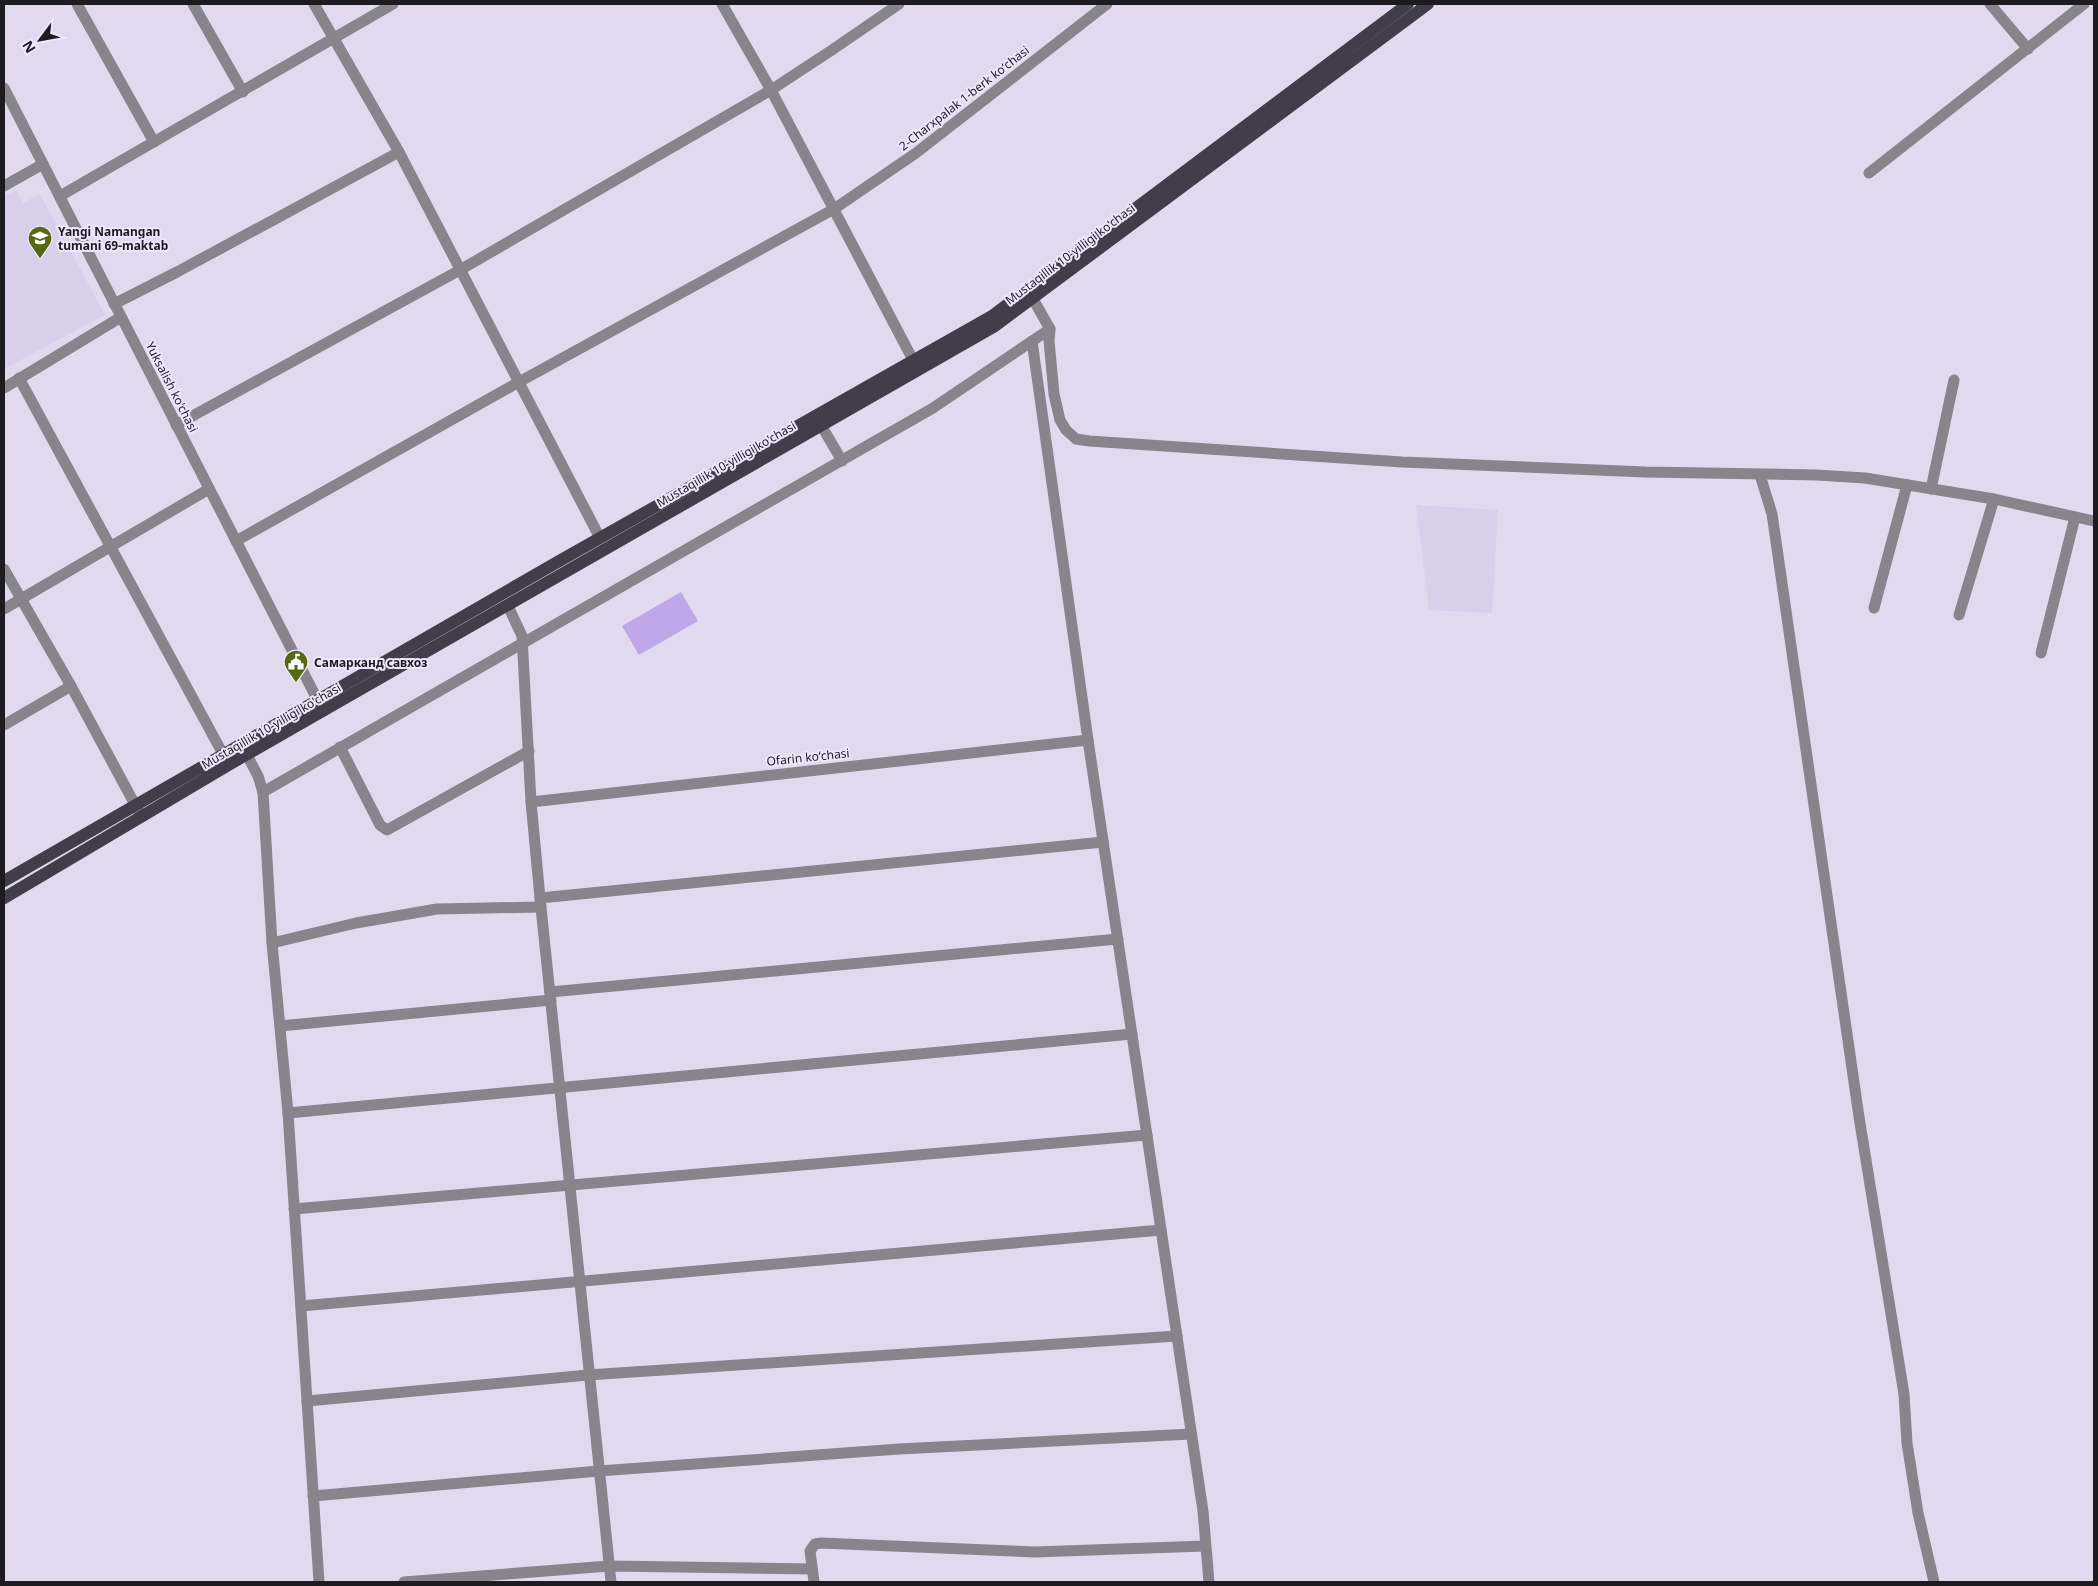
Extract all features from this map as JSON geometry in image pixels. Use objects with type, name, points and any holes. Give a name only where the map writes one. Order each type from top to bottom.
[{"type":"main road","name":"Mustaqillik 10-yilligi ko'chasi","points":[[4,898],[223,754],[992,316],[1408,4]]},
{"type":"main road","name":"Mustaqillik 10-yilligi ko'chasi","points":[[4,881],[247,755],[511,611],[824,429],[995,326],[1428,4]]},
{"type":"street","points":[[77,4],[154,142]]},
{"type":"street","points":[[193,4],[243,92]]},
{"type":"street","points":[[314,4],[399,152],[600,538]]},
{"type":"street","points":[[60,196],[393,4]]},
{"type":"street","points":[[722,4],[834,209],[913,360]]},
{"type":"street","points":[[176,426],[460,270],[770,90],[899,4]]},
{"type":"street","name":"2-Charxpalak 1-berk koʻchasi","points":[[236,541],[519,382],[834,209],[916,153],[1107,4]]},
{"type":"street","points":[[1990,4],[2028,49]]},
{"type":"street","points":[[1869,173],[2084,4]]},
{"type":"street","name":"Yuksalish ko'chasi","points":[[4,88],[317,699]]},
{"type":"street","points":[[114,304],[399,152]]},
{"type":"street","points":[[4,186],[43,164]]},
{"type":"street","points":[[1033,299],[1050,329],[1049,341],[1054,394],[1060,420],[1066,430],[1076,438],[1088,441],[1402,462],[1646,472],[1817,475],[1865,478],[1994,499],[2094,521]]},
{"type":"street","points":[[4,388],[121,317]]},
{"type":"street","points":[[263,792],[522,640],[933,408],[1050,329]]},
{"type":"street","points":[[1032,341],[1088,740],[1203,1511],[1209,1582]]},
{"type":"street","points":[[19,378],[223,754]]},
{"type":"street","points":[[1931,489],[1954,380]]},
{"type":"street","points":[[824,429],[842,461]]},
{"type":"street","points":[[1760,475],[1772,514],[1859,1117],[1904,1394],[1909,1452],[1918,1513],[1934,1582]]},
{"type":"street","points":[[1874,608],[1907,485]]},
{"type":"street","points":[[4,609],[209,489]]},
{"type":"street","points":[[1959,615],[1994,499]]},
{"type":"street","points":[[2040,653],[2074,517]]},
{"type":"street","points":[[4,570],[71,686],[138,810]]},
{"type":"street","points":[[511,611],[522,640],[531,802],[540,902],[611,1582]]},
{"type":"street","points":[[4,725],[71,686]]},
{"type":"street","name":"Ofarin koʻchasi","points":[[531,802],[1088,740]]},
{"type":"street","points":[[340,747],[380,825],[387,830],[529,751]]},
{"type":"street","points":[[247,755],[258,776],[263,792],[272,943],[288,1113],[318,1582]]},
{"type":"street","points":[[272,943],[356,923],[437,909],[540,902],[1103,842]]},
{"type":"street","points":[[280,1026],[551,996],[1118,939]]},
{"type":"street","points":[[288,1113],[1132,1034]]},
{"type":"street","points":[[294,1209],[1147,1135]]},
{"type":"street","points":[[301,1306],[578,1280],[1161,1230]]},
{"type":"street","points":[[307,1401],[588,1375],[1177,1336]]},
{"type":"street","points":[[313,1496],[599,1471],[899,1449],[1191,1434]]},
{"type":"street","points":[[814,1582],[810,1551],[815,1544],[821,1542],[1034,1552],[1205,1546]]},
{"type":"street","points":[[404,1582],[609,1566],[812,1569]]},
{"type":"shaded area","name":"Yangi Namangan tumani 69-maktab","points":[[16,190],[23,203],[40,194],[105,315],[4,369],[4,196]]},
{"type":"shaded area","points":[[1416,505],[1498,510],[1492,613],[1429,610]]},
{"type":"shaded area","points":[[681,592],[698,621],[639,655],[622,626]]},
{"type":"place","name":"Yangi Namangan tumani 69-maktab","points":[[40,259]]},
{"type":"place","name":"Самарканд савхоз","points":[[296,683]]}]
